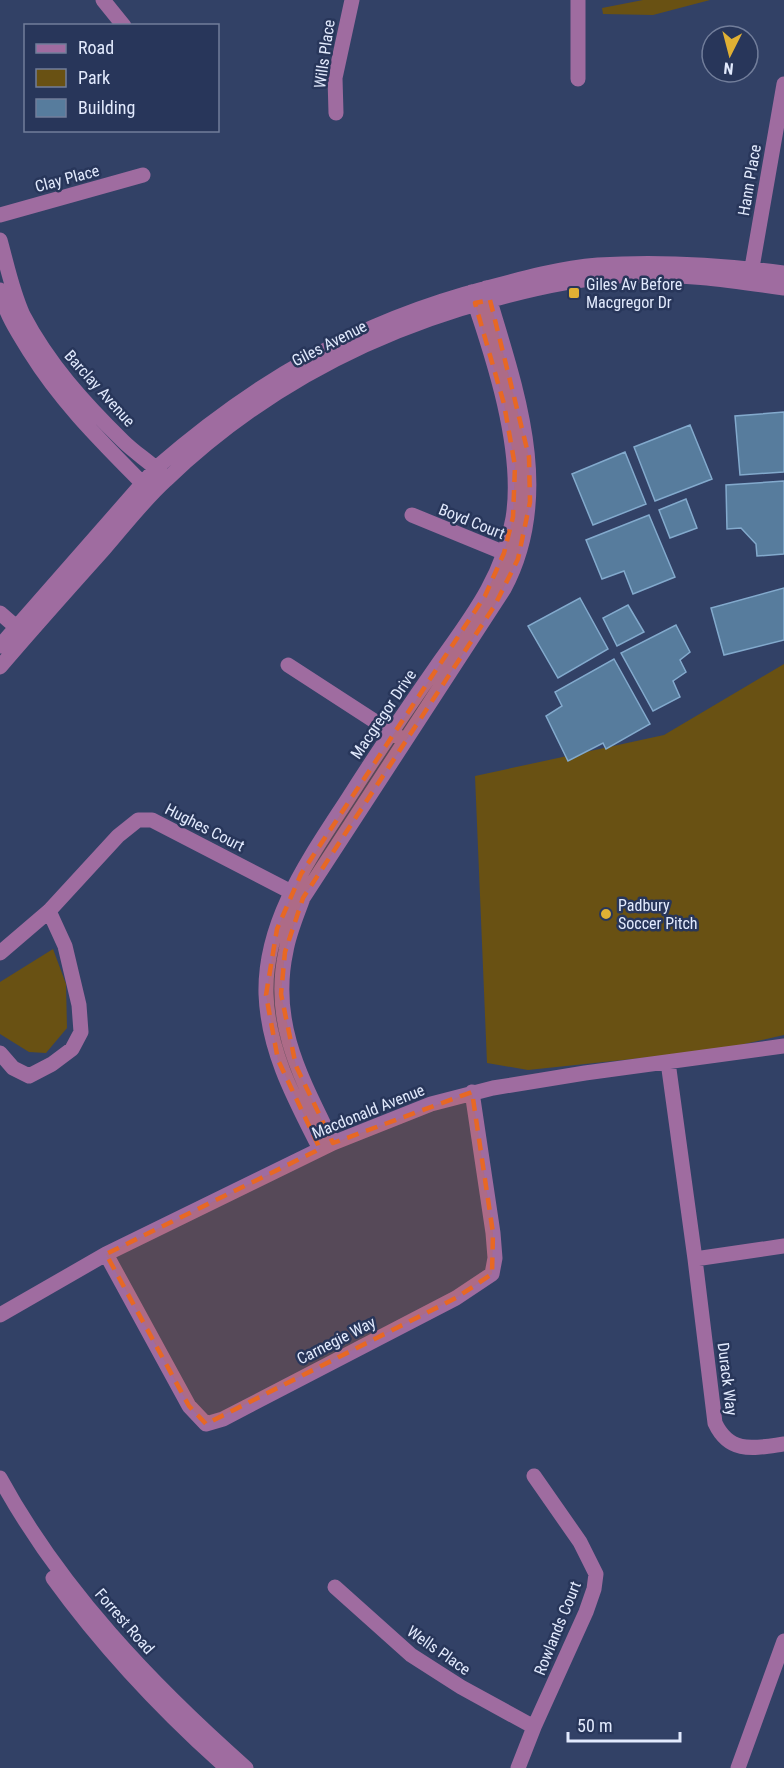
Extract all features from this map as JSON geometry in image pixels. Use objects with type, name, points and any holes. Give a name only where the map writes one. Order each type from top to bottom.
[{"type":"street","points":[[103,0],[122,24]]},
{"type":"street","name":"Wills Place","points":[[336,113],[335,78],[352,0]]},
{"type":"street","points":[[578,0],[578,79]]},
{"type":"street","name":"Hann Place","points":[[750,276],[784,84]]},
{"type":"street","name":"Clay Place","points":[[0,215],[143,175]]},
{"type":"street","name":"Barclay Avenue","points":[[0,240],[10,279],[23,314],[48,357],[63,378],[124,442],[161,473]]},
{"type":"street","name":"Giles Avenue","points":[[0,667],[21,631],[161,473],[183,445],[234,406],[309,357],[389,319],[481,296],[561,270],[657,264],[750,276],[784,288]]},
{"type":"street","name":"Giles Avenue","points":[[750,276],[784,273]]},
{"type":"street","name":"Barclay Avenue","points":[[0,290],[15,328],[46,378],[80,419],[147,488]]},
{"type":"street","name":"Macgregor Drive","points":[[327,1146],[296,1066],[282,1011],[280,994],[285,952],[297,895],[391,732],[511,556],[530,502],[529,458],[518,400],[481,296]]},
{"type":"street","name":"Boyd Court","points":[[412,515],[511,556]]},
{"type":"street","name":"Macgregor Drive","points":[[297,895],[405,741],[495,605],[514,571],[511,556]]},
{"type":"street","points":[[0,613],[21,631]]},
{"type":"street","name":"Giles Avenue","points":[[0,645],[21,631]]},
{"type":"street","points":[[288,665],[405,741]]},
{"type":"street","name":"Hughes Court","points":[[0,953],[49,911],[118,836],[138,820],[152,820],[297,895]]},
{"type":"street","points":[[0,1053],[14,1068],[29,1076],[52,1064],[72,1049],[81,1032],[78,1005],[65,946],[49,911]]},
{"type":"street","name":"Macdonald Avenue","points":[[0,1315],[106,1254],[327,1146],[421,1108],[472,1092],[585,1073],[784,1046]]},
{"type":"street","name":"Durack Way","points":[[668,1062],[715,1423],[721,1436],[730,1443],[743,1447],[754,1448],[784,1444]]},
{"type":"street","name":"Carnegie Way","points":[[106,1254],[189,1406],[206,1424],[223,1419],[456,1298],[492,1274],[495,1258],[493,1233],[472,1092]]},
{"type":"street","points":[[695,1259],[784,1246]]},
{"type":"street","name":"Rowlands Court","points":[[518,1768],[586,1612],[594,1589],[596,1574],[580,1542],[534,1476]]},
{"type":"street","name":"Forrest Road","points":[[0,1478],[35,1537],[85,1604],[159,1687],[246,1768]]},
{"type":"street","name":"Forrest Road","points":[[0,1498],[37,1556],[79,1612],[173,1718],[226,1768]]},
{"type":"street","name":"Wells Place","points":[[334,1587],[411,1655],[461,1687],[534,1727]]},
{"type":"street","points":[[738,1768],[784,1641]]},
{"type":"highlighted area","points":[[490,300],[529,457],[530,502],[518,559],[495,605],[303,898],[285,952],[281,994],[296,1066],[333,1143],[472,1092],[493,1233],[492,1274],[456,1298],[206,1424],[189,1406],[106,1254],[320,1149],[278,1060],[266,995],[277,929],[301,874],[485,596],[504,553],[513,517],[515,466],[504,404],[475,303]]},
{"type":"green space","points":[[643,0],[710,0],[653,15],[603,14],[602,8]]},
{"type":"green space","points":[[784,664],[784,1035],[718,1050],[528,1070],[487,1063],[475,776],[664,735]]},
{"type":"green space","points":[[53,949],[66,984],[67,1028],[46,1053],[29,1052],[0,1034],[0,982]]},
{"type":"building","points":[[784,412],[784,472],[740,475],[735,416]]},
{"type":"building","points":[[690,425],[712,479],[655,501],[634,447]]},
{"type":"building","points":[[625,452],[646,504],[593,525],[572,474]]},
{"type":"building","points":[[784,481],[784,554],[757,556],[756,544],[741,528],[727,529],[726,485]]},
{"type":"building","points":[[686,499],[697,528],[670,538],[659,510]]},
{"type":"building","points":[[649,515],[675,577],[633,594],[624,571],[602,579],[586,540]]},
{"type":"building","points":[[784,588],[784,640],[724,655],[711,608]]},
{"type":"building","points":[[580,598],[608,649],[558,678],[528,626]]},
{"type":"building","points":[[628,605],[644,632],[617,646],[603,618]]},
{"type":"building","points":[[676,625],[690,652],[680,660],[686,672],[673,681],[680,697],[653,711],[621,653]]},
{"type":"building","points":[[614,659],[650,724],[606,749],[603,743],[568,761],[546,716],[562,706],[555,692]]},
{"type":"place","name":"Giles Av Before Macgregor Dr","points":[[574,293]]},
{"type":"place","name":"Padbury Soccer Pitch","points":[[606,914]]}]
